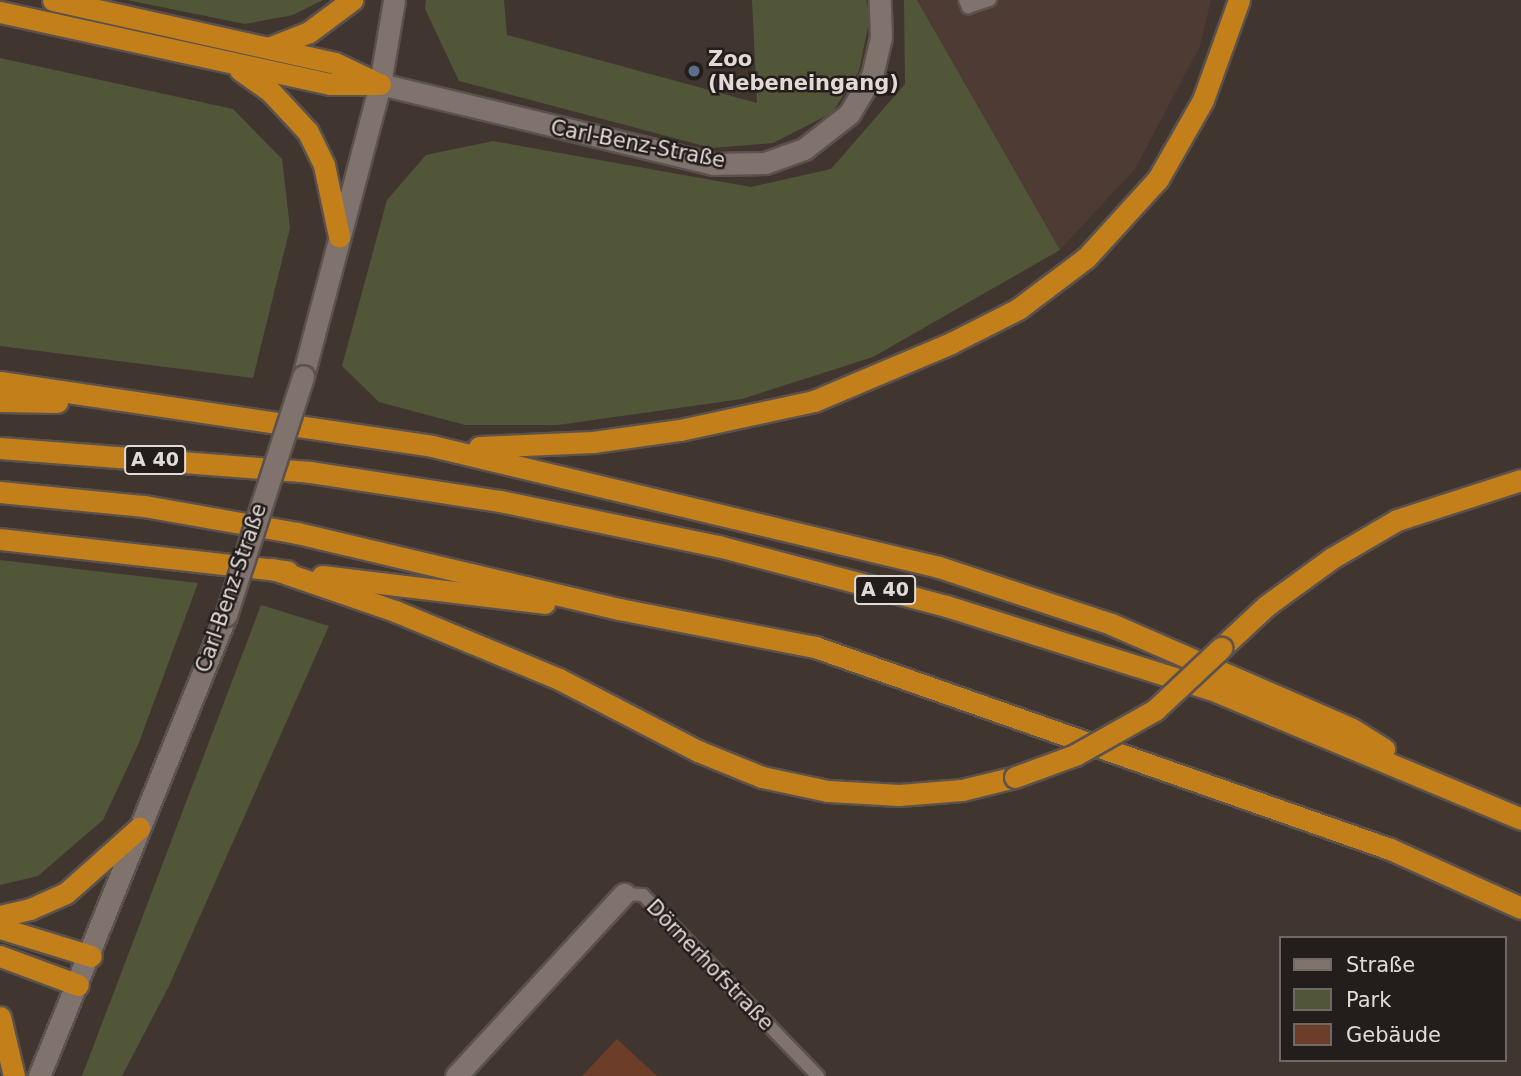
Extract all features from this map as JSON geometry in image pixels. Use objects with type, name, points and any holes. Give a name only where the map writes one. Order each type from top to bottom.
[{"type":"highway","points":[[53,0],[335,63],[380,84]]},
{"type":"highway","points":[[271,47],[309,32],[352,0]]},
{"type":"highway","points":[[432,446],[526,448],[593,442],[748,416],[814,401],[984,328],[1086,258],[1135,208],[1174,155],[1197,112],[1239,0]]},
{"type":"highway","points":[[0,12],[330,84],[380,84]]},
{"type":"highway","points":[[229,63],[271,92],[308,132],[324,165],[339,236]]},
{"type":"highway","points":[[0,382],[432,446],[939,566],[1111,624],[1352,729],[1440,783]]},
{"type":"highway","points":[[0,401],[136,403]]},
{"type":"highway","name":"A 40","points":[[0,448],[310,472],[500,501],[718,546],[946,606],[1218,692],[1440,783],[1521,820]]},
{"type":"highway","points":[[273,569],[416,619],[559,679],[698,751],[762,777],[828,791],[899,795],[962,790],[1015,777],[1075,755],[1155,710],[1221,648],[1259,603],[1397,520],[1521,480]]},
{"type":"highway","name":"A 40","points":[[0,492],[144,506],[297,533],[619,609],[815,647],[1390,849],[1521,908]]},
{"type":"highway","points":[[0,539],[273,569],[451,594],[619,609]]},
{"type":"highway","points":[[0,916],[66,893],[139,828]]},
{"type":"highway","points":[[0,928],[91,956]]},
{"type":"highway","points":[[0,957],[78,985]]},
{"type":"highway","points":[[0,1017],[14,1076]]},
{"type":"main road","name":"Carl-Benz-Straße","points":[[39,1076],[91,956],[139,828],[226,614],[303,376],[380,84],[394,0]]},
{"type":"main road","name":"Carl-Benz-Straße","points":[[380,84],[713,164],[765,163],[804,149],[849,114],[872,76],[881,38],[880,0]]},
{"type":"main road","name":"Dörnerhofstraße","points":[[456,1076],[625,894]]},
{"type":"lane","points":[[965,0],[968,8],[990,0]]},
{"type":"lane","name":"Dörnerhofstraße","points":[[625,894],[643,895],[818,1076]]},
{"type":"shaded area","points":[[917,0],[1211,0],[1200,46],[1135,169],[1060,250]]},
{"type":"green space","points":[[127,0],[323,0],[293,15],[245,24]]},
{"type":"green space","points":[[426,0],[504,0],[507,35],[757,103],[752,0],[866,0],[870,17],[859,71],[832,113],[773,143],[712,148],[459,81],[425,9]]},
{"type":"green space","points":[[904,0],[917,0],[1060,250],[873,357],[742,399],[558,425],[465,425],[379,402],[342,366],[387,200],[426,155],[493,141],[751,187],[831,169],[905,84]]},
{"type":"green space","points":[[0,58],[233,109],[282,159],[290,228],[253,378],[0,346]]},
{"type":"green space","points":[[0,560],[198,583],[138,745],[103,820],[38,876],[0,885]]},
{"type":"green space","points":[[261,605],[329,626],[168,988],[122,1076],[82,1076]]},
{"type":"building","points":[[617,1039],[657,1076],[582,1076]]},
{"type":"place","name":"Zoo (Nebeneingang)","points":[[694,71]]}]
